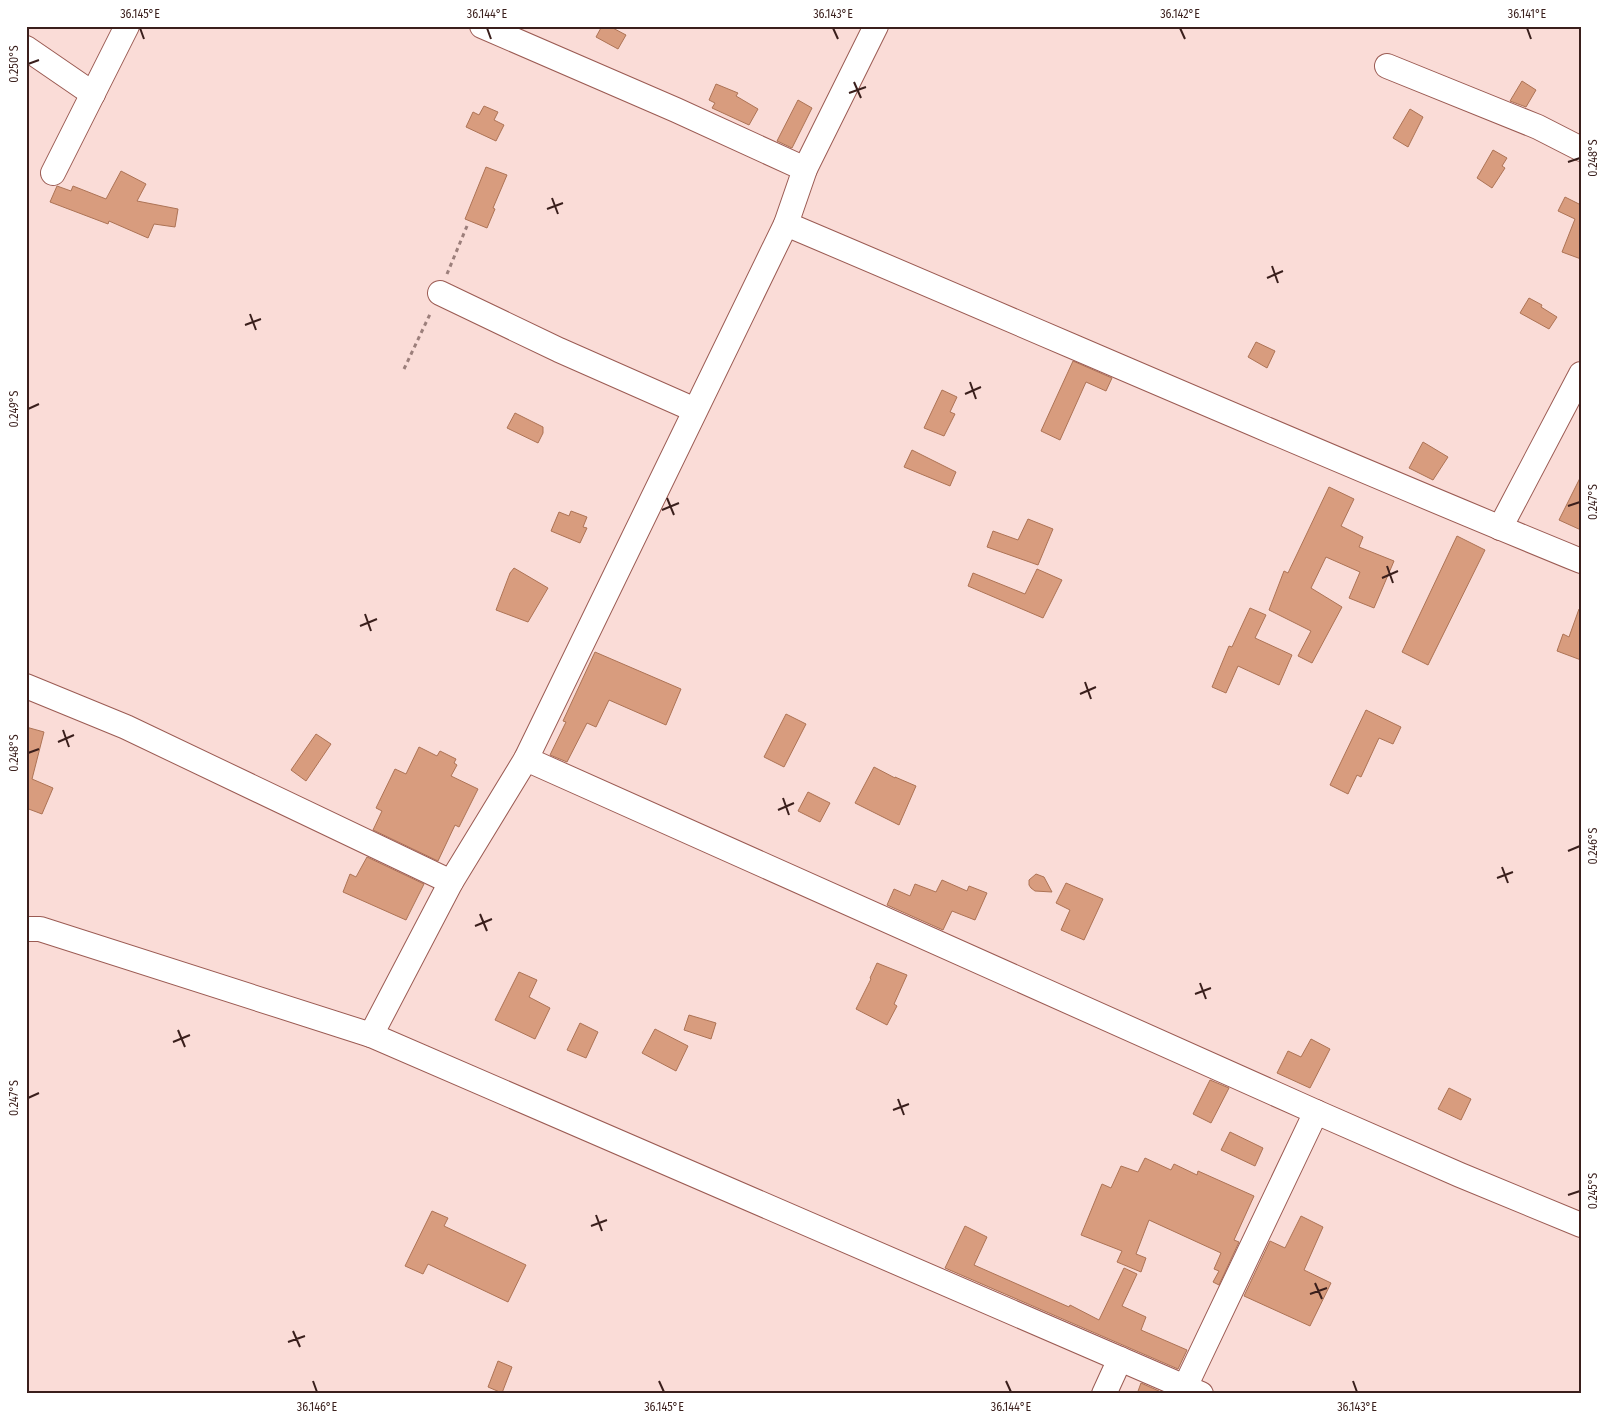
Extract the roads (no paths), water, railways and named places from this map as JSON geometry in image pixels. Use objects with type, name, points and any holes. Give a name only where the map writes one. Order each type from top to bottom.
[{"type":"street","points":[[53,173],[127,26]]},
{"type":"street","points":[[482,26],[676,110],[805,169]]},
{"type":"street","points":[[371,1035],[451,882],[526,759],[786,224],[805,169],[876,26]]},
{"type":"street","points":[[26,48],[93,94]]},
{"type":"street","points":[[1387,66],[1538,127],[1581,149]]},
{"type":"street","points":[[786,224],[1400,486],[1581,560]]},
{"type":"street","points":[[440,293],[559,350],[695,410]]},
{"type":"street","points":[[1500,528],[1581,374]]},
{"type":"street","points":[[26,686],[126,727],[451,882]]},
{"type":"street","points":[[526,759],[1316,1112],[1581,1225]]},
{"type":"street","points":[[26,928],[40,929],[371,1035],[1193,1391],[1316,1112]]},
{"type":"street","points":[[1104,1394],[1120,1359]]}]
